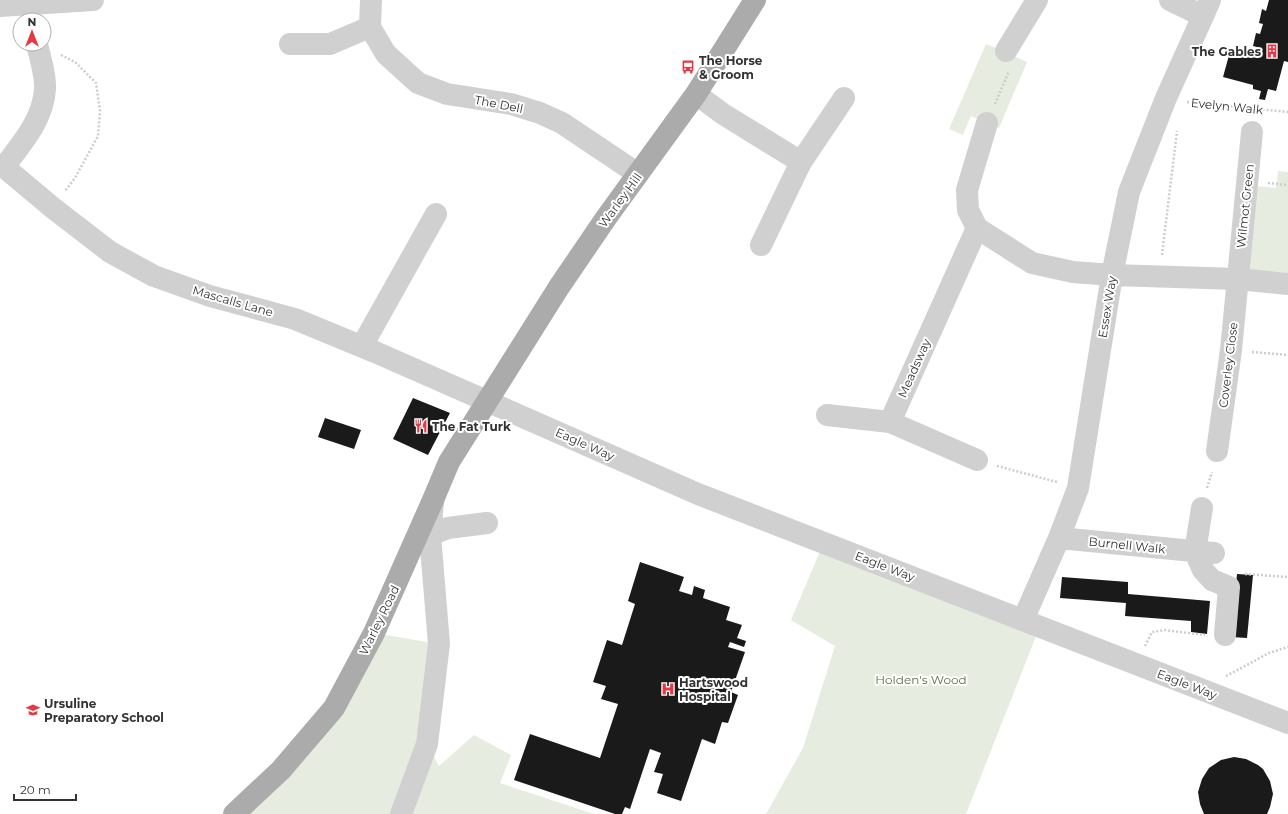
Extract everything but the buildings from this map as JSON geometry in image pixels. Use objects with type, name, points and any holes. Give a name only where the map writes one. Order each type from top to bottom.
[{"type":"main road","name":"Warley Hill","points":[[486,401],[606,218],[696,94],[755,0]]},
{"type":"main road","name":"Warley Road","points":[[234,814],[281,770],[334,708],[374,633],[449,462],[486,401]]},
{"type":"street","points":[[0,6],[32,8],[92,0]]},
{"type":"street","points":[[290,44],[330,44],[370,27],[371,0]]},
{"type":"street","points":[[1006,51],[1037,0]]},
{"type":"street","points":[[1170,0],[1206,8]]},
{"type":"street","name":"Essex Way","points":[[1023,620],[1059,538],[1078,488],[1112,275],[1129,192],[1166,98],[1206,8]]},
{"type":"street","name":"The Dell","points":[[370,27],[386,54],[418,83],[447,94],[511,104],[562,122],[638,174]]},
{"type":"street","points":[[2,166],[29,133],[41,111],[45,89],[44,75],[39,52]]},
{"type":"street","points":[[696,94],[723,114],[801,162]]},
{"type":"street","points":[[761,245],[801,162],[844,98]]},
{"type":"street","points":[[987,122],[967,190],[968,210],[977,228],[1032,263],[1073,272],[1112,275],[1238,279],[1288,284]]},
{"type":"street","name":"Wilmot Green","points":[[1238,279],[1252,132]]},
{"type":"street","name":"Mascalls Lane","points":[[2,166],[52,208],[110,252],[154,276],[210,296],[295,319],[362,346],[486,401]]},
{"type":"street","points":[[362,346],[436,214]]},
{"type":"street","name":"Meadsway","points":[[890,422],[977,228]]},
{"type":"street","name":"Coverley Close","points":[[1217,451],[1232,350],[1238,279]]},
{"type":"street","name":"Eagle Way","points":[[486,401],[698,494],[1288,723]]},
{"type":"street","points":[[828,415],[890,422],[977,460]]},
{"type":"street","points":[[401,814],[427,744],[439,644],[430,535],[433,500]]},
{"type":"street","points":[[1202,508],[1204,553],[1203,570],[1212,580],[1229,587],[1225,635]]},
{"type":"street","points":[[430,535],[448,528],[487,523]]},
{"type":"street","name":"Burnell Walk","points":[[1059,538],[1204,553]]},
{"type":"path","points":[[987,122],[1015,57],[1006,51]]},
{"type":"path","points":[[52,208],[75,178],[98,136],[100,111],[96,83],[75,62],[59,53]]},
{"type":"path","name":"Evelyn Walk","points":[[1166,98],[1181,101],[1288,112]]},
{"type":"path","points":[[1159,276],[1178,124]]},
{"type":"path","points":[[1232,350],[1288,355]]},
{"type":"path","points":[[1202,508],[1217,451]]},
{"type":"path","points":[[977,460],[1078,488]]},
{"type":"path","points":[[1133,663],[1152,632],[1165,630],[1193,634],[1225,635]]},
{"type":"path","points":[[1203,690],[1224,676],[1268,653],[1288,647]]},
{"type":"green space","points":[[986,44],[1027,62],[999,128],[971,116],[963,135],[949,129]]},
{"type":"green space","points":[[1278,171],[1288,172],[1288,276],[1247,272],[1255,186],[1276,188]]},
{"type":"green space","name":"Holden's Wood","points":[[824,542],[1040,626],[966,814],[766,814],[803,748],[835,646],[791,620]]},
{"type":"green space","points":[[374,633],[439,644],[427,744],[439,766],[474,735],[511,755],[500,783],[594,814],[234,814],[279,772]]},
{"type":"place","name":"The Gables","points":[[1272,51]]},
{"type":"place","name":"The Horse & Groom","points":[[688,67]]},
{"type":"place","name":"The Fat Turk","points":[[421,426]]},
{"type":"place","name":"Hartswood Hospital","points":[[668,689]]},
{"type":"place","name":"Ursuline Preparatory School","points":[[33,710]]}]
